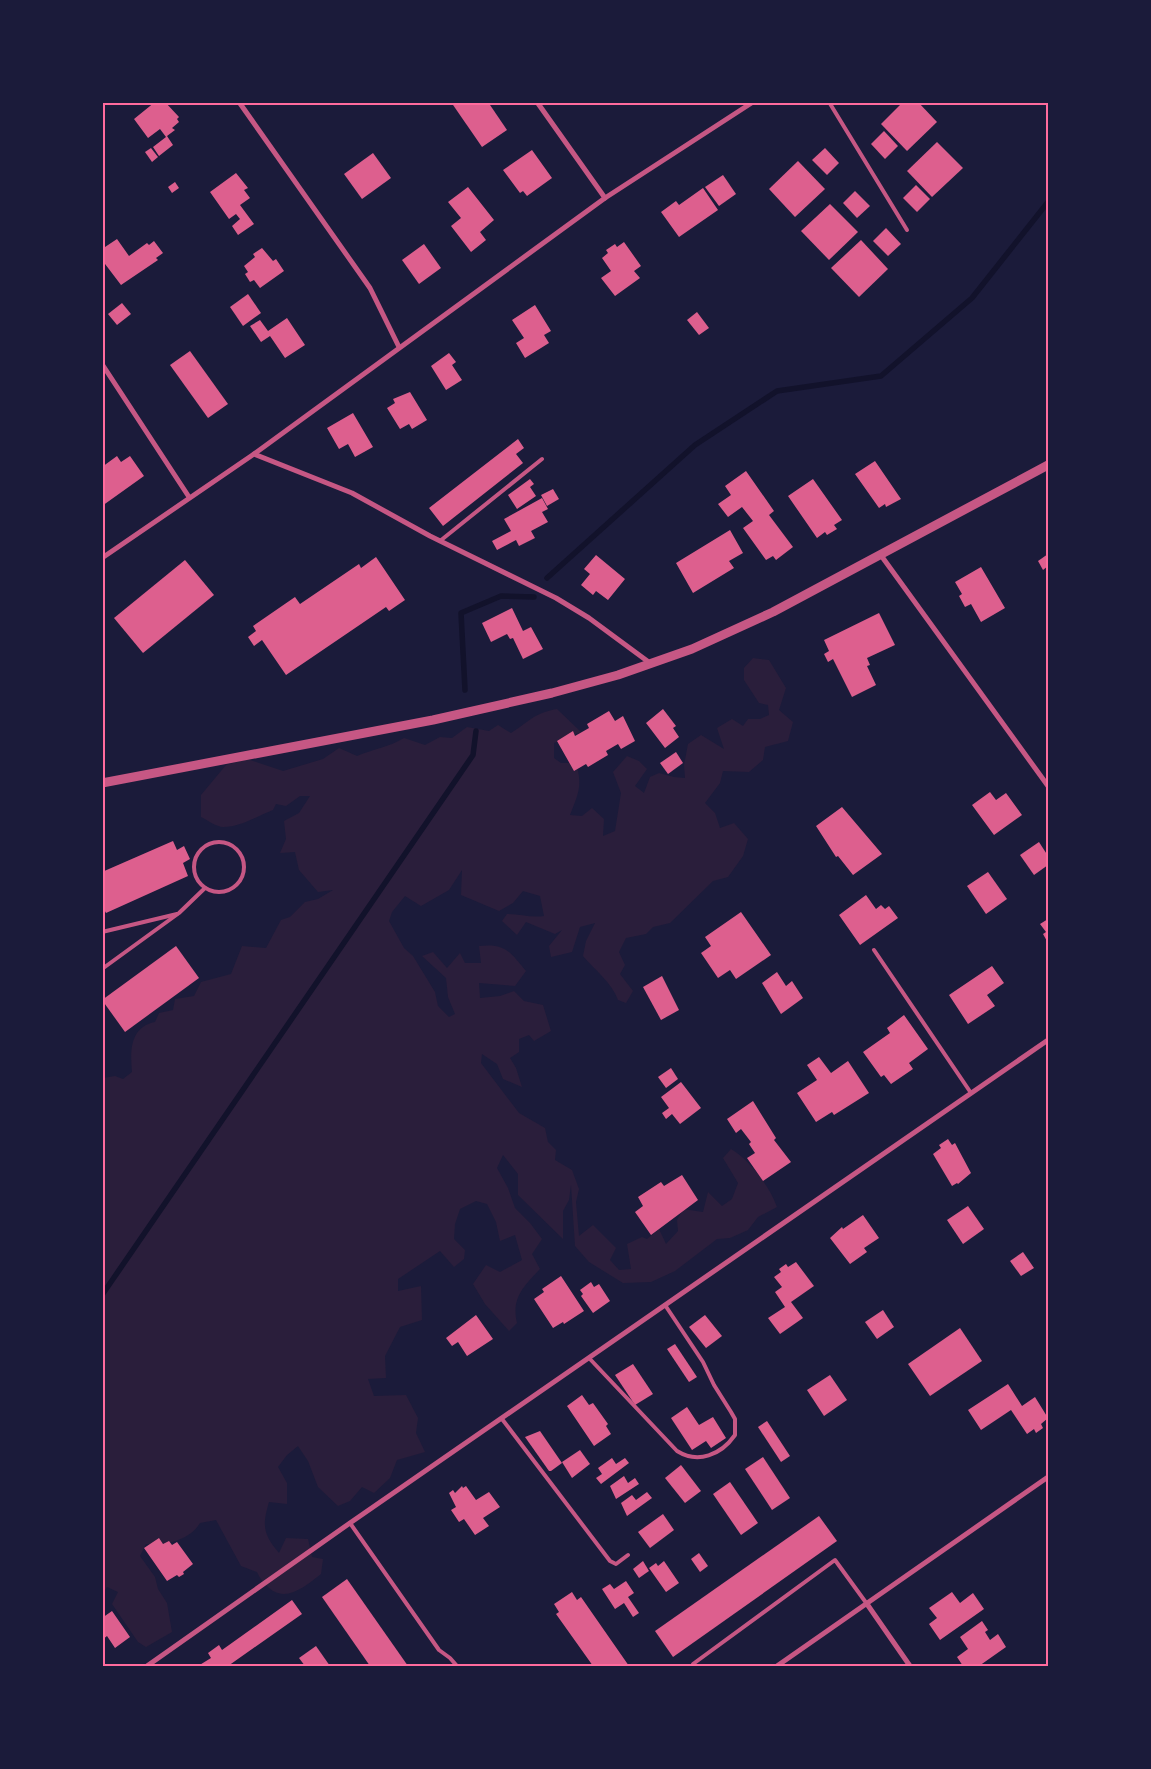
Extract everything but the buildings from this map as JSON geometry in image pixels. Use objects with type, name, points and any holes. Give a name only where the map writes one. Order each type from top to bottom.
[{"type":"street","points":[[239,102],[370,288],[400,347]]},
{"type":"street","points":[[537,102],[605,198]]},
{"type":"street","points":[[102,558],[254,454],[605,198],[753,102]]},
{"type":"street","points":[[102,364],[189,497]]},
{"type":"street","points":[[254,454],[352,493],[440,541],[556,598],[589,618],[651,664]]},
{"type":"street","points":[[102,783],[433,720],[552,694],[651,664],[692,649],[773,612],[1048,465]]},
{"type":"street","points":[[880,554],[1048,786]]},
{"type":"street","points":[[147,1666],[350,1523],[1048,1040]]},
{"type":"street","points":[[776,1666],[1048,1477]]},
{"type":"street","points":[[867,1604],[910,1666]]},
{"type":"lane","points":[[829,102],[907,230]]},
{"type":"lane","points":[[440,541],[542,459]]},
{"type":"lane","points":[[212,843],[228,845],[240,856],[243,863],[241,879],[229,890],[213,892],[205,888],[195,875],[194,867],[199,852],[212,843]]},
{"type":"lane","points":[[102,969],[179,913],[205,888]]},
{"type":"lane","points":[[102,932],[179,913]]},
{"type":"lane","points":[[874,950],[972,1094]]},
{"type":"lane","points":[[589,1358],[677,1451],[686,1457],[696,1459],[709,1456],[724,1447],[735,1435],[735,1419],[703,1362],[666,1305]]},
{"type":"lane","points":[[502,1419],[610,1561],[616,1564],[628,1555]]},
{"type":"lane","points":[[350,1523],[439,1650],[457,1666]]},
{"type":"lane","points":[[693,1666],[693,1664],[835,1560],[867,1604]]},
{"type":"lane","points":[[265,1666],[271,1666]]},
{"type":"shaded area","points":[[753,658],[769,660],[786,688],[779,710],[793,722],[788,741],[765,747],[763,760],[749,772],[723,771],[720,783],[705,803],[715,813],[720,828],[734,823],[748,839],[743,856],[728,877],[713,881],[670,923],[653,927],[646,934],[626,938],[619,952],[625,965],[620,974],[633,991],[626,1003],[618,1000],[607,982],[583,956],[586,941],[595,923],[580,927],[572,952],[551,957],[549,946],[562,930],[555,934],[526,922],[517,935],[502,921],[507,914],[544,916],[540,896],[523,891],[513,903],[499,911],[461,895],[462,870],[449,890],[421,906],[405,896],[392,912],[389,921],[404,948],[413,956],[435,992],[438,1006],[449,1017],[455,1014],[448,997],[446,978],[422,956],[433,952],[447,968],[460,953],[465,963],[481,963],[479,946],[495,946],[507,950],[526,971],[515,986],[479,983],[480,998],[500,996],[514,991],[524,1001],[543,1005],[551,1031],[534,1041],[529,1035],[519,1039],[519,1052],[510,1058],[516,1068],[522,1087],[503,1079],[497,1064],[482,1054],[481,1063],[519,1113],[545,1128],[548,1142],[556,1150],[555,1160],[572,1170],[579,1189],[576,1202],[579,1236],[593,1225],[616,1248],[610,1260],[619,1270],[631,1269],[627,1244],[642,1237],[647,1239],[659,1229],[666,1244],[678,1231],[677,1220],[683,1209],[703,1212],[708,1192],[722,1206],[732,1199],[738,1183],[723,1158],[731,1149],[746,1160],[759,1175],[777,1207],[758,1217],[748,1230],[730,1238],[717,1239],[675,1271],[651,1282],[623,1283],[589,1262],[575,1246],[571,1185],[569,1200],[563,1211],[563,1239],[518,1195],[518,1174],[503,1155],[497,1168],[508,1188],[515,1208],[542,1239],[532,1254],[540,1269],[524,1287],[517,1299],[517,1323],[509,1331],[485,1304],[473,1284],[486,1265],[500,1272],[522,1260],[515,1235],[500,1241],[496,1222],[487,1204],[476,1201],[460,1209],[455,1224],[454,1239],[465,1250],[464,1259],[454,1267],[440,1251],[398,1279],[398,1291],[421,1286],[422,1320],[400,1327],[385,1356],[386,1378],[368,1379],[374,1396],[406,1395],[418,1418],[416,1433],[425,1452],[397,1460],[390,1478],[374,1493],[362,1487],[350,1501],[338,1506],[318,1487],[308,1461],[298,1446],[287,1455],[278,1467],[287,1483],[287,1504],[269,1502],[265,1517],[267,1535],[279,1553],[286,1538],[308,1539],[312,1557],[323,1559],[321,1574],[296,1591],[282,1594],[276,1592],[264,1583],[257,1572],[241,1566],[216,1520],[200,1523],[190,1534],[176,1541],[146,1544],[140,1556],[155,1577],[158,1589],[167,1603],[172,1632],[146,1647],[138,1642],[112,1604],[118,1592],[107,1587],[103,1593],[103,1078],[115,1076],[123,1079],[132,1072],[131,1056],[136,1034],[147,1025],[155,1022],[159,1013],[173,1010],[175,999],[194,996],[201,982],[231,974],[242,946],[266,948],[281,920],[290,917],[305,902],[318,899],[333,890],[318,892],[299,870],[295,852],[280,853],[286,839],[284,821],[299,813],[310,796],[300,796],[286,806],[276,804],[273,810],[249,821],[230,827],[221,827],[201,817],[201,795],[226,765],[247,759],[283,771],[323,759],[339,748],[357,756],[393,744],[404,738],[425,745],[440,737],[452,738],[467,727],[489,731],[498,725],[511,733],[537,715],[557,709],[581,732],[554,743],[554,758],[561,763],[576,763],[578,771],[579,790],[570,815],[582,816],[592,808],[604,819],[603,836],[615,831],[621,793],[613,772],[627,756],[639,761],[647,769],[635,786],[644,793],[650,777],[659,773],[685,778],[684,765],[688,744],[701,735],[724,749],[717,728],[732,719],[743,726],[748,719],[760,719],[769,715],[768,705],[759,703],[744,680],[744,668]]},
{"type":"waterway","points":[[547,578],[695,445],[777,391],[881,376],[972,298],[1048,202]]},
{"type":"waterway","points":[[465,690],[461,613],[501,596],[534,597]]},
{"type":"waterway","points":[[102,1295],[473,755],[476,731]]}]
